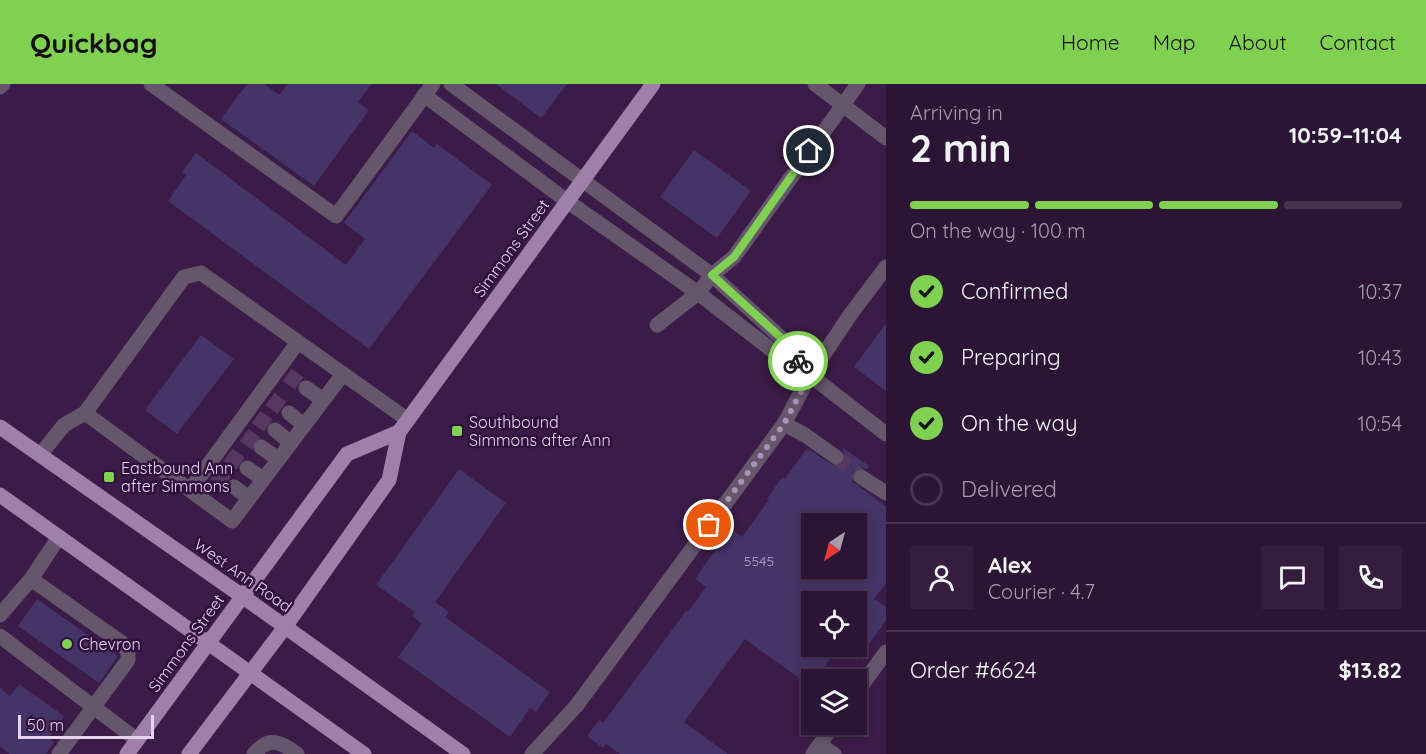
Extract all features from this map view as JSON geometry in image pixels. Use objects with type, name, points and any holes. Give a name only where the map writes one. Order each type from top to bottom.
[{"type":"main road","name":"Simmons Street","points":[[189,754],[285,627],[389,480],[399,432],[653,84]]},
{"type":"main road","name":"West Ann Road","points":[[0,428],[242,596],[463,754]]},
{"type":"main road","name":"Simmons Street","points":[[127,754],[346,454],[399,432]]},
{"type":"main road","points":[[0,495],[364,754]]},
{"type":"street","points":[[151,84],[336,216],[429,90],[567,201],[698,293],[777,354],[806,370],[886,434]]},
{"type":"street","points":[[451,84],[712,275],[789,345],[806,370]]},
{"type":"street","points":[[815,84],[886,138]]},
{"type":"street","points":[[657,325],[698,293],[712,275],[734,257],[858,84]]},
{"type":"street","points":[[532,754],[577,705],[784,424],[806,370],[886,267]]},
{"type":"street","points":[[40,455],[64,425],[85,413],[184,277],[201,273],[408,420]]},
{"type":"street","points":[[190,490],[211,470],[283,372],[298,342]]},
{"type":"street","points":[[85,413],[232,520],[343,374]]},
{"type":"street","points":[[306,388],[323,400]]},
{"type":"street","points":[[289,413],[304,425]]},
{"type":"street","points":[[784,424],[805,435],[836,457]]},
{"type":"street","points":[[275,430],[291,442]]},
{"type":"street","points":[[261,447],[278,459]]},
{"type":"street","points":[[247,468],[263,479]]},
{"type":"street","points":[[861,477],[886,493]]},
{"type":"street","points":[[234,487],[249,498]]},
{"type":"street","points":[[0,615],[31,579],[59,537]]},
{"type":"street","points":[[31,579],[122,643],[128,652],[128,660],[59,754]]},
{"type":"street","points":[[0,636],[137,740]]},
{"type":"street","points":[[867,678],[886,652]]},
{"type":"street","points":[[826,735],[816,749],[834,754]]},
{"type":"street","points":[[254,754],[261,746],[269,742],[277,742],[297,754]]},
{"type":"building","points":[[247,84],[264,84],[280,94],[287,84],[372,84],[358,102],[369,110],[314,186],[221,119]]},
{"type":"building","points":[[496,84],[567,84],[541,118]]},
{"type":"building","points":[[412,131],[434,148],[437,144],[492,185],[369,349],[168,201],[186,175],[182,172],[196,153],[346,265],[365,239],[344,223]]},
{"type":"building","points":[[694,150],[751,191],[717,238],[660,197]]},
{"type":"building","points":[[886,323],[886,391],[854,367]]},
{"type":"building","points":[[201,335],[234,359],[177,434],[145,410]]},
{"type":"building","points":[[842,447],[869,466],[867,469],[861,467],[853,471],[851,477],[853,482],[886,506],[886,583],[874,599],[886,607],[886,621],[867,646],[867,591],[801,591],[801,657],[831,657],[823,669],[801,669],[801,679],[745,639],[684,722],[728,754],[620,754],[606,744],[603,748],[587,736],[599,720],[603,723],[706,587],[695,579],[724,537],[726,539],[732,530],[742,537],[769,500],[767,499],[782,477],[785,479],[807,448],[836,467],[844,463],[846,458]]},
{"type":"building","points":[[459,469],[506,503],[435,602],[449,612],[445,617],[550,692],[536,712],[530,708],[510,737],[398,657],[422,624],[412,616],[415,612],[376,585]]},
{"type":"building","points":[[37,599],[118,656],[99,683],[18,626]]},
{"type":"building","points":[[19,684],[64,716],[49,738],[54,742],[46,754],[10,754],[0,747],[0,688],[10,696]]},
{"type":"tunnel","points":[[287,375],[306,388]]},
{"type":"tunnel","points":[[270,399],[289,413]]},
{"type":"tunnel","points":[[256,417],[275,430]]},
{"type":"tunnel","points":[[244,435],[261,447]]},
{"type":"tunnel","points":[[228,455],[247,468]]},
{"type":"tunnel","points":[[836,457],[861,477]]},
{"type":"tunnel","points":[[215,473],[234,487]]},
{"type":"way so far","points":[[709,525],[784,424],[810,375],[798,361]]},
{"type":"place","name":"Southbound Simmons after Ann","points":[[457,431]]},
{"type":"place","name":"Eastbound Ann after Simmons","points":[[109,477]]},
{"type":"place","name":"Chevron","points":[[67,644]]},
{"type":"route","points":[[798,361],[789,345],[712,275],[734,257],[809,151]]}]
